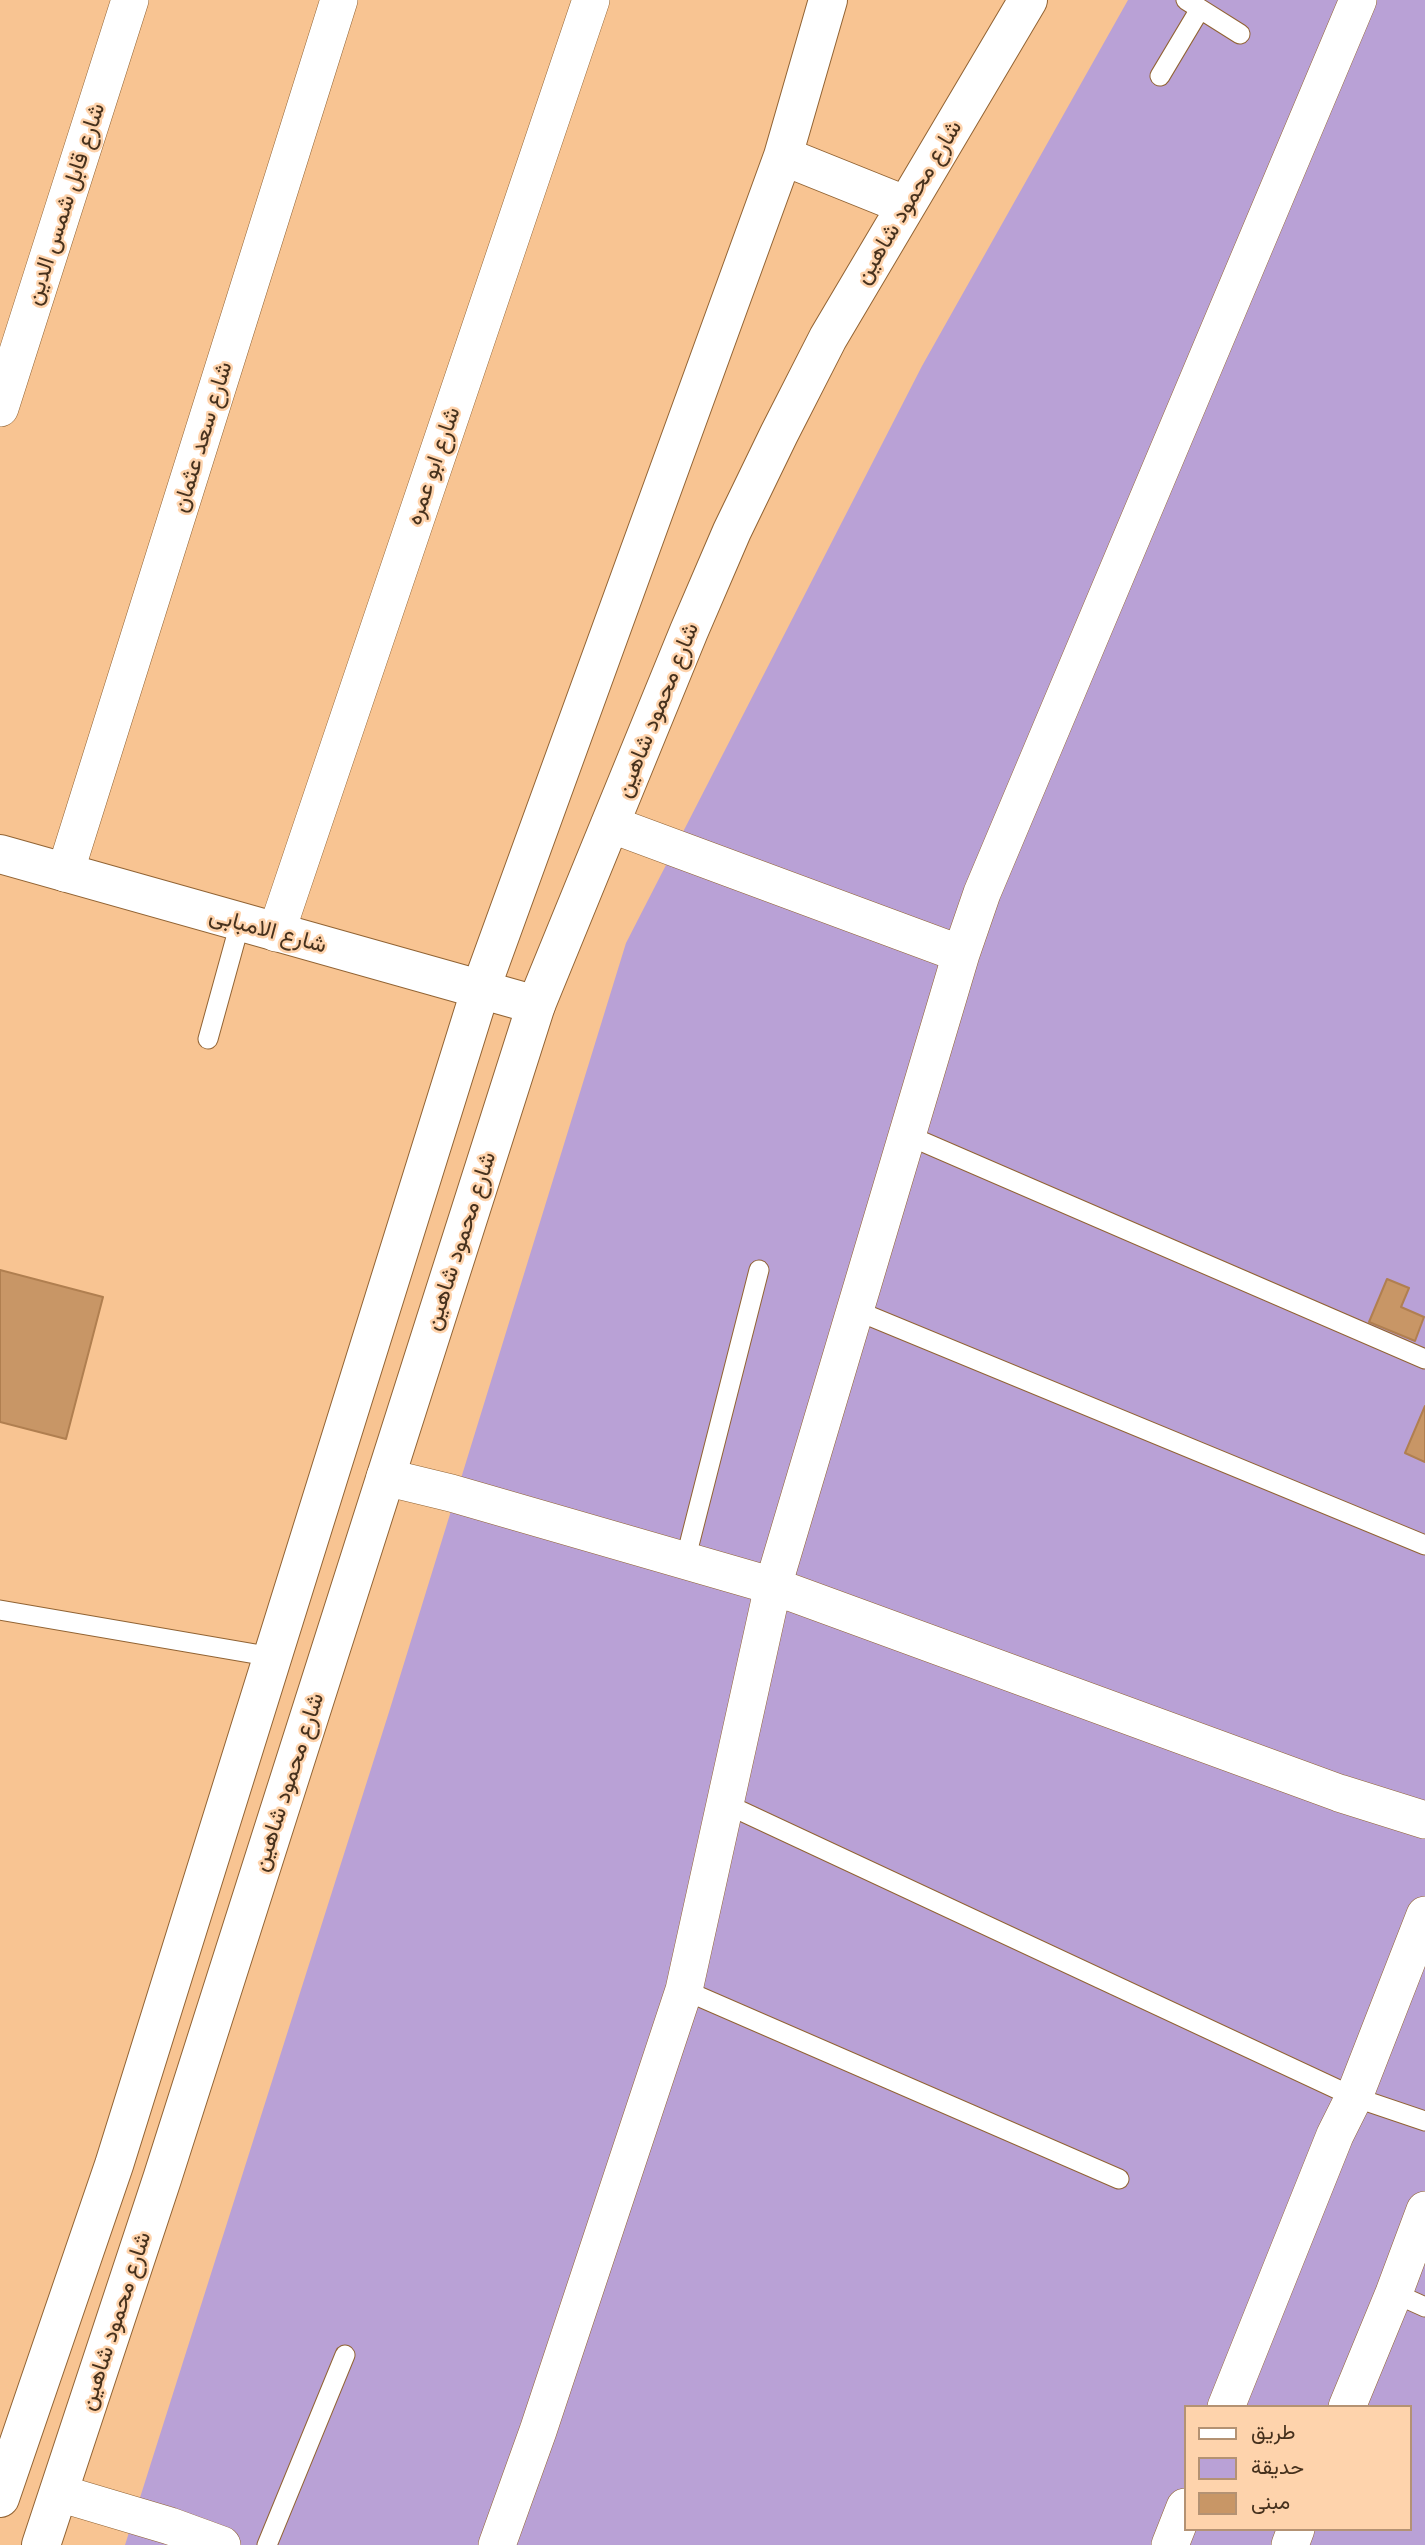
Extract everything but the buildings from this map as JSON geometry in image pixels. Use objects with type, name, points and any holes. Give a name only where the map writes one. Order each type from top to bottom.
[{"type":"main road","points":[[0,2498],[114,2165],[481,988],[783,156],[828,0]]},
{"type":"main road","name":"شارع محمود شاهين","points":[[41,2545],[162,2179],[536,1005],[689,631],[750,495],[828,338],[1028,0]]},
{"type":"main road","points":[[783,156],[905,205]]},
{"type":"main road","name":"شارع الامبابى","points":[[0,854],[536,1005]]},
{"type":"main road","points":[[114,2165],[162,2179]]},
{"type":"street","name":"شارع قابل شمس الدين","points":[[0,408],[130,0]]},
{"type":"street","name":"شارع سعد عثمان","points":[[65,873],[339,0]]},
{"type":"street","name":"شارع ابو عمره","points":[[258,928],[590,0]]},
{"type":"street","points":[[497,2545],[538,2431],[684,1990],[773,1586],[961,954],[987,880],[1358,0]]},
{"type":"street","points":[[610,824],[961,954]]},
{"type":"street","points":[[385,1477],[452,1493],[773,1586],[1339,1793],[1425,1820]]},
{"type":"street","points":[[1227,2405],[1425,1915]]},
{"type":"street","points":[[1348,2405],[1410,2300],[1425,2210]]},
{"type":"street","points":[[59,2493],[170,2526],[222,2545]]},
{"type":"street","points":[[1170,2545],[1184,2510]]},
{"type":"lane","points":[[1160,76],[1193,4],[1240,34]]},
{"type":"lane","points":[[208,1040],[258,928]]},
{"type":"lane","points":[[907,1135],[1425,1359]]},
{"type":"lane","points":[[685,1561],[759,1270]]},
{"type":"lane","points":[[855,1310],[1425,1545]]},
{"type":"lane","points":[[0,1610],[273,1657]]},
{"type":"lane","points":[[726,1804],[1354,2096],[1425,2122]]},
{"type":"lane","points":[[684,1990],[1119,2179]]},
{"type":"lane","points":[[267,2545],[345,2355]]},
{"type":"green space","points":[[1128,0],[1425,0],[1425,2545],[125,2545],[389,1712],[626,943],[922,366]]}]
